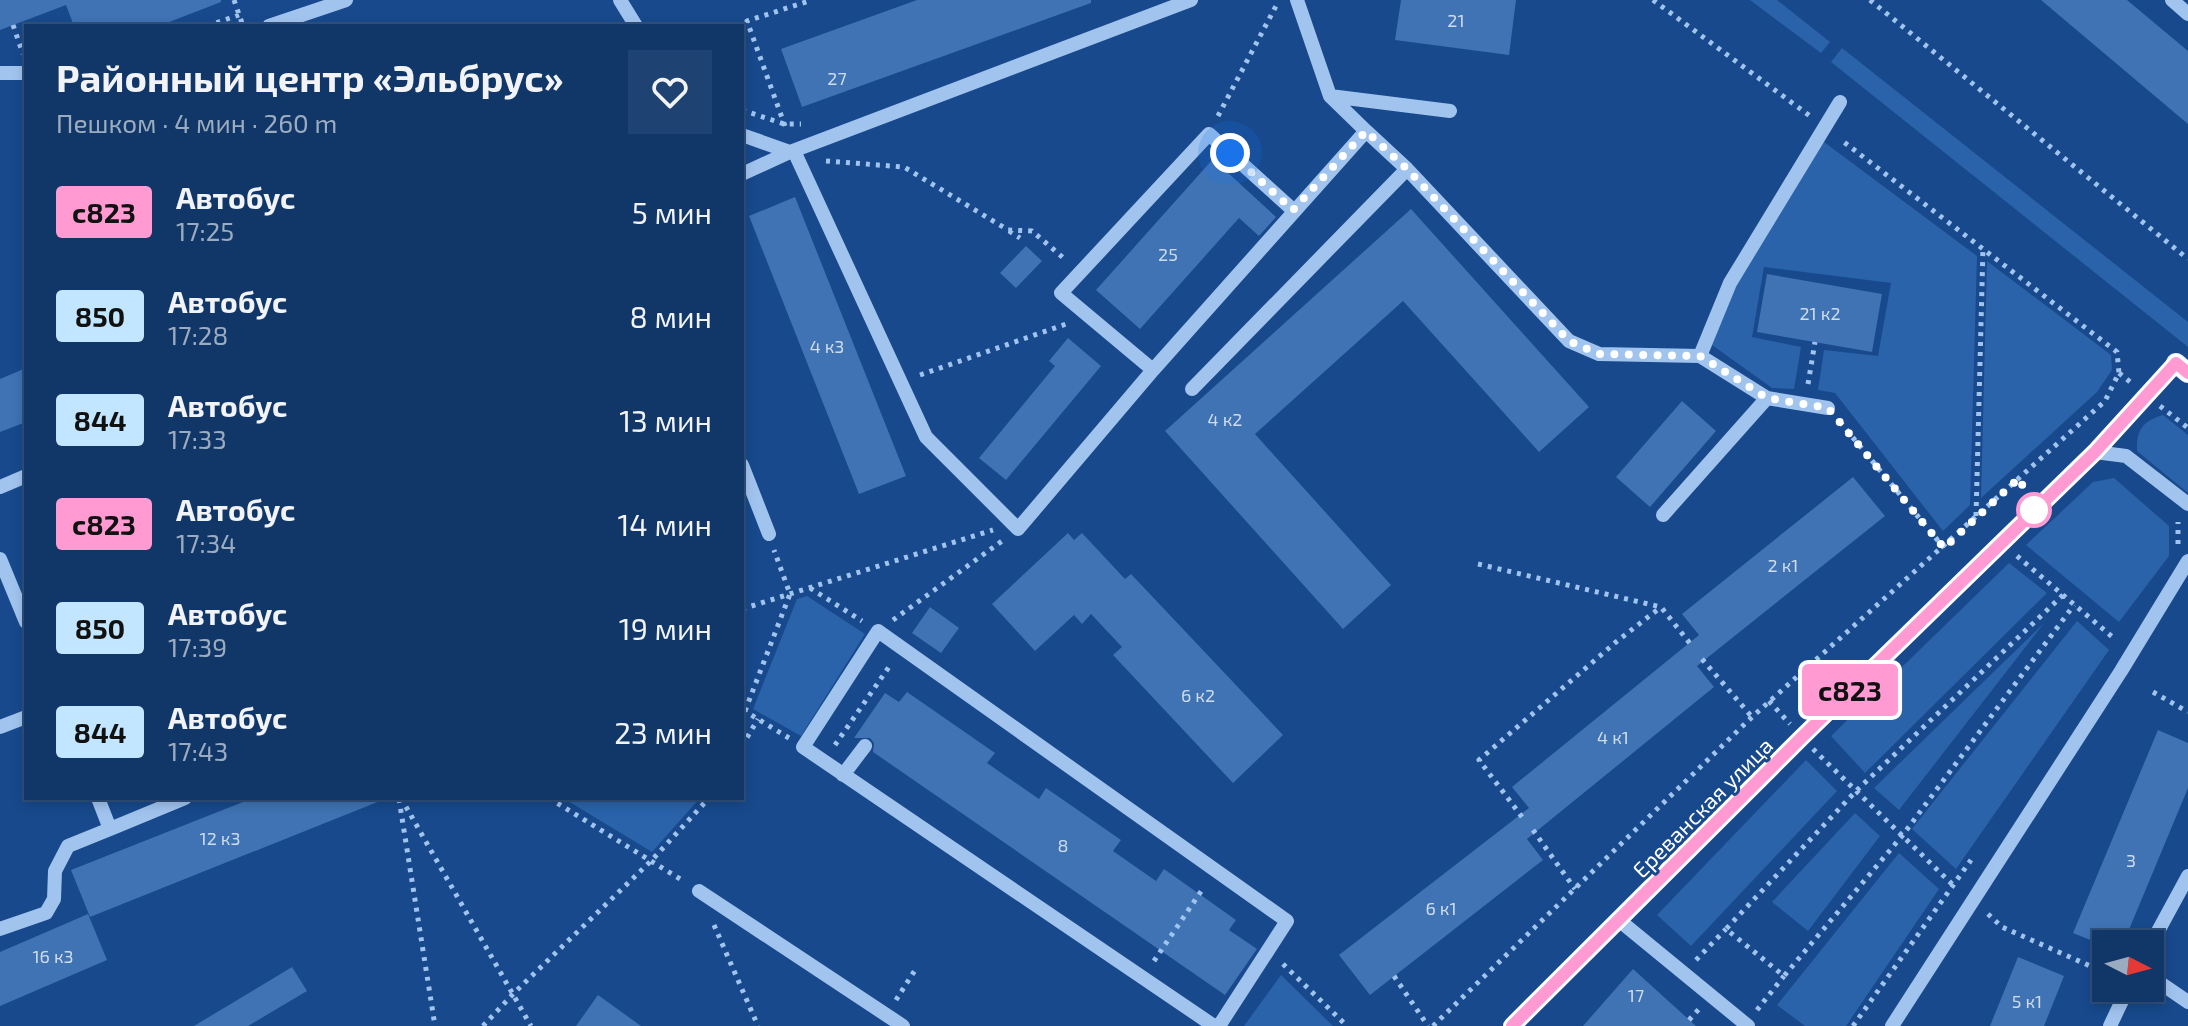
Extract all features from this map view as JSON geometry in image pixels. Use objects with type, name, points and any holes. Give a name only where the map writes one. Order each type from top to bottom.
[{"type":"street","points":[[275,24],[346,0]]},
{"type":"street","points":[[620,0],[635,24]]},
{"type":"street","points":[[744,173],[1191,0]]},
{"type":"street","points":[[1297,0],[1330,96],[1407,169],[1569,341],[1599,354],[1700,356],[1767,398],[1828,408]]},
{"type":"street","points":[[2172,0],[2188,14]]},
{"type":"street","points":[[0,73],[24,73]]},
{"type":"street","points":[[1330,96],[1450,111]]},
{"type":"street","points":[[1700,356],[1730,283],[1840,102]]},
{"type":"street","points":[[744,136],[794,154],[926,437],[1016,526],[1366,131]]},
{"type":"street","points":[[1153,370],[1061,293],[1209,134],[1293,210]]},
{"type":"street","points":[[1192,389],[1407,169]]},
{"type":"street","name":"Ереванская улица","points":[[1512,1026],[2001,542],[2182,368]]},
{"type":"street","points":[[1663,515],[1767,398]]},
{"type":"street","points":[[2095,452],[2126,456],[2188,504]]},
{"type":"street","points":[[744,470],[769,534]]},
{"type":"street","points":[[0,487],[24,477]]},
{"type":"street","points":[[0,559],[24,617]]},
{"type":"street","points":[[1892,1026],[2188,561]]},
{"type":"street","points":[[878,631],[1287,921],[1216,1026],[803,747],[878,631]]},
{"type":"street","points":[[0,727],[24,718]]},
{"type":"street","points":[[843,775],[865,746]]},
{"type":"street","points":[[99,800],[110,829]]},
{"type":"street","points":[[0,929],[46,913],[54,899],[55,871],[68,846],[180,800]]},
{"type":"street","points":[[2159,930],[2188,876]]},
{"type":"street","points":[[699,891],[903,1026]]},
{"type":"street","points":[[1620,921],[1747,1025]]},
{"type":"street","points":[[2164,986],[2188,1002]]},
{"type":"street","points":[[2110,1026],[2121,1002]]},
{"type":"path","points":[[234,0],[242,24]]},
{"type":"path","points":[[812,0],[747,21],[794,154],[904,167],[1020,238]]},
{"type":"path","points":[[1209,134],[1279,0]]},
{"type":"path","points":[[1394,976],[1431,1026],[1752,717],[2105,401],[2119,373],[2117,352],[1653,0]]},
{"type":"path","points":[[1870,0],[2188,259]]},
{"type":"path","points":[[213,24],[239,15]]},
{"type":"path","points":[[13,25],[24,59]]},
{"type":"path","points":[[1008,230],[1032,231],[1080,272]]},
{"type":"path","points":[[1976,517],[1983,248]]},
{"type":"path","points":[[900,382],[1088,316]]},
{"type":"path","points":[[1804,404],[1815,342]]},
{"type":"path","points":[[1828,408],[1944,548]]},
{"type":"path","points":[[2175,551],[2179,525],[2176,516]]},
{"type":"path","points":[[744,608],[1016,526]]},
{"type":"path","points":[[810,588],[878,631],[1016,526]]},
{"type":"path","points":[[769,534],[790,594],[744,710],[803,747]]},
{"type":"path","points":[[2001,542],[2131,654]]},
{"type":"path","points":[[1478,564],[1661,607],[1692,646]]},
{"type":"path","points":[[1684,973],[1856,791],[2063,595]]},
{"type":"path","points":[[1747,1025],[1784,976],[1902,836],[2074,605]]},
{"type":"path","points":[[1522,817],[1479,760],[1661,607]]},
{"type":"path","points":[[2119,643],[2126,631]]},
{"type":"path","points":[[1702,659],[1752,717]]},
{"type":"path","points":[[855,759],[835,745],[891,664]]},
{"type":"path","points":[[2153,692],[2188,712]]},
{"type":"path","points":[[744,743],[758,719]]},
{"type":"path","points":[[1811,747],[1954,886]]},
{"type":"path","points":[[400,800],[435,1026]]},
{"type":"path","points":[[401,800],[531,1026]]},
{"type":"path","points":[[552,800],[699,891],[758,1026]]},
{"type":"path","points":[[483,1026],[652,860],[707,800]]},
{"type":"path","points":[[1533,830],[1575,889]]},
{"type":"path","points":[[1853,1026],[1980,847]]},
{"type":"path","points":[[1141,953],[1154,962],[1205,886],[1217,894]]},
{"type":"path","points":[[2002,927],[2092,967]]},
{"type":"path","points":[[1726,929],[1784,976]]},
{"type":"path","points":[[1272,973],[1280,961],[1347,1026]]},
{"type":"shaded area","points":[[1750,0],[1777,0],[1830,42],[1821,53]]},
{"type":"shaded area","points":[[1842,48],[2188,322],[2188,347],[1831,62]]},
{"type":"shaded area","points":[[1820,139],[1977,256],[1970,505],[1943,531],[1835,393],[1818,390],[1824,350],[1878,356],[1891,283],[1764,267],[1752,337],[1801,347],[1794,389],[1772,388],[1712,345],[1734,288]]},
{"type":"shaded area","points":[[1987,261],[2111,355],[2112,370],[2097,392],[1981,498]]},
{"type":"shaded area","points":[[2163,415],[2188,435],[2188,493],[2137,451],[2142,427]]},
{"type":"shaded area","points":[[2114,478],[2169,526],[2169,556],[2119,622],[2026,545],[2093,482]]},
{"type":"shaded area","points":[[2009,563],[2047,593],[1865,773],[1831,736]]},
{"type":"shaded area","points":[[807,596],[865,634],[801,736],[753,709],[797,599]]},
{"type":"shaded area","points":[[2077,621],[2109,650],[1956,869],[1912,829]]},
{"type":"shaded area","points":[[2044,623],[1899,810],[1874,788]]},
{"type":"shaded area","points":[[1806,760],[1837,791],[1691,946],[1657,915]]},
{"type":"shaded area","points":[[566,800],[698,800],[652,852]]},
{"type":"shaded area","points":[[1855,813],[1880,836],[1808,931],[1772,902]]},
{"type":"shaded area","points":[[1899,853],[1939,889],[1846,1026],[1805,1026],[1777,1005]]},
{"type":"shaded area","points":[[1281,975],[1333,1026],[1244,1026]]},
{"type":"building","points":[[0,0],[221,0],[164,24],[73,24],[66,5],[0,30]]},
{"type":"building","points":[[917,0],[1091,0],[1091,3],[802,107],[781,49]]},
{"type":"building","points":[[1401,0],[1516,0],[1509,55],[1395,40]]},
{"type":"building","points":[[2041,0],[2127,0],[2188,51],[2188,124]]},
{"type":"building","points":[[1213,159],[1276,217],[1259,236],[1239,218],[1140,329],[1096,290]]},
{"type":"building","points":[[795,197],[906,476],[859,494],[749,216]]},
{"type":"building","points":[[1411,209],[1589,407],[1539,452],[1403,301],[1255,434],[1391,585],[1343,629],[1165,431]]},
{"type":"building","points":[[1026,246],[1042,261],[1016,288],[1000,273]]},
{"type":"building","points":[[1767,274],[1882,294],[1872,352],[1757,332]]},
{"type":"building","points":[[1068,338],[1101,366],[1006,480],[979,458],[1055,366],[1049,361]]},
{"type":"building","points":[[24,369],[24,423],[0,432],[0,379]]},
{"type":"building","points":[[1682,401],[1716,431],[1650,507],[1616,477]]},
{"type":"building","points":[[1853,477],[1885,516],[1697,666],[1714,687],[1527,839],[1543,860],[1370,995],[1339,955],[1529,808],[1512,787],[1699,635],[1682,614]]},
{"type":"building","points":[[1068,533],[1074,540],[1082,533],[1125,579],[1131,574],[1283,735],[1233,783],[1113,655],[1122,647],[1091,614],[1082,624],[1074,615],[1035,651],[992,604]]},
{"type":"building","points":[[930,607],[959,628],[941,653],[912,633]]},
{"type":"building","points":[[907,692],[995,753],[987,763],[1039,799],[1046,788],[1121,840],[1113,851],[1156,881],[1164,869],[1236,920],[1229,930],[1257,949],[1225,995],[873,752],[874,743],[870,738],[854,738],[885,693],[899,702]]},
{"type":"building","points":[[2158,730],[2188,743],[2188,788],[2129,930],[2092,930],[2092,941],[2073,933]]},
{"type":"building","points":[[248,800],[382,800],[90,917],[71,870]]},
{"type":"building","points":[[88,914],[107,960],[0,1006],[0,952]]},
{"type":"building","points":[[2018,957],[2064,976],[2044,1026],[1990,1026]]},
{"type":"building","points":[[292,967],[307,991],[248,1026],[194,1026]]},
{"type":"building","points":[[1633,969],[1696,1026],[1583,1026]]},
{"type":"building","points":[[598,995],[641,1026],[576,1026]]},
{"type":"bus line","name":"с823","points":[[1512,1026],[2011,531],[2095,452],[2176,363],[2188,373]]},
{"type":"route","points":[[1230,153],[1293,210],[1366,131],[1407,169],[1569,341],[1599,354],[1700,356],[1767,398],[1828,408],[1944,548],[2019,478],[2034,510]]}]
